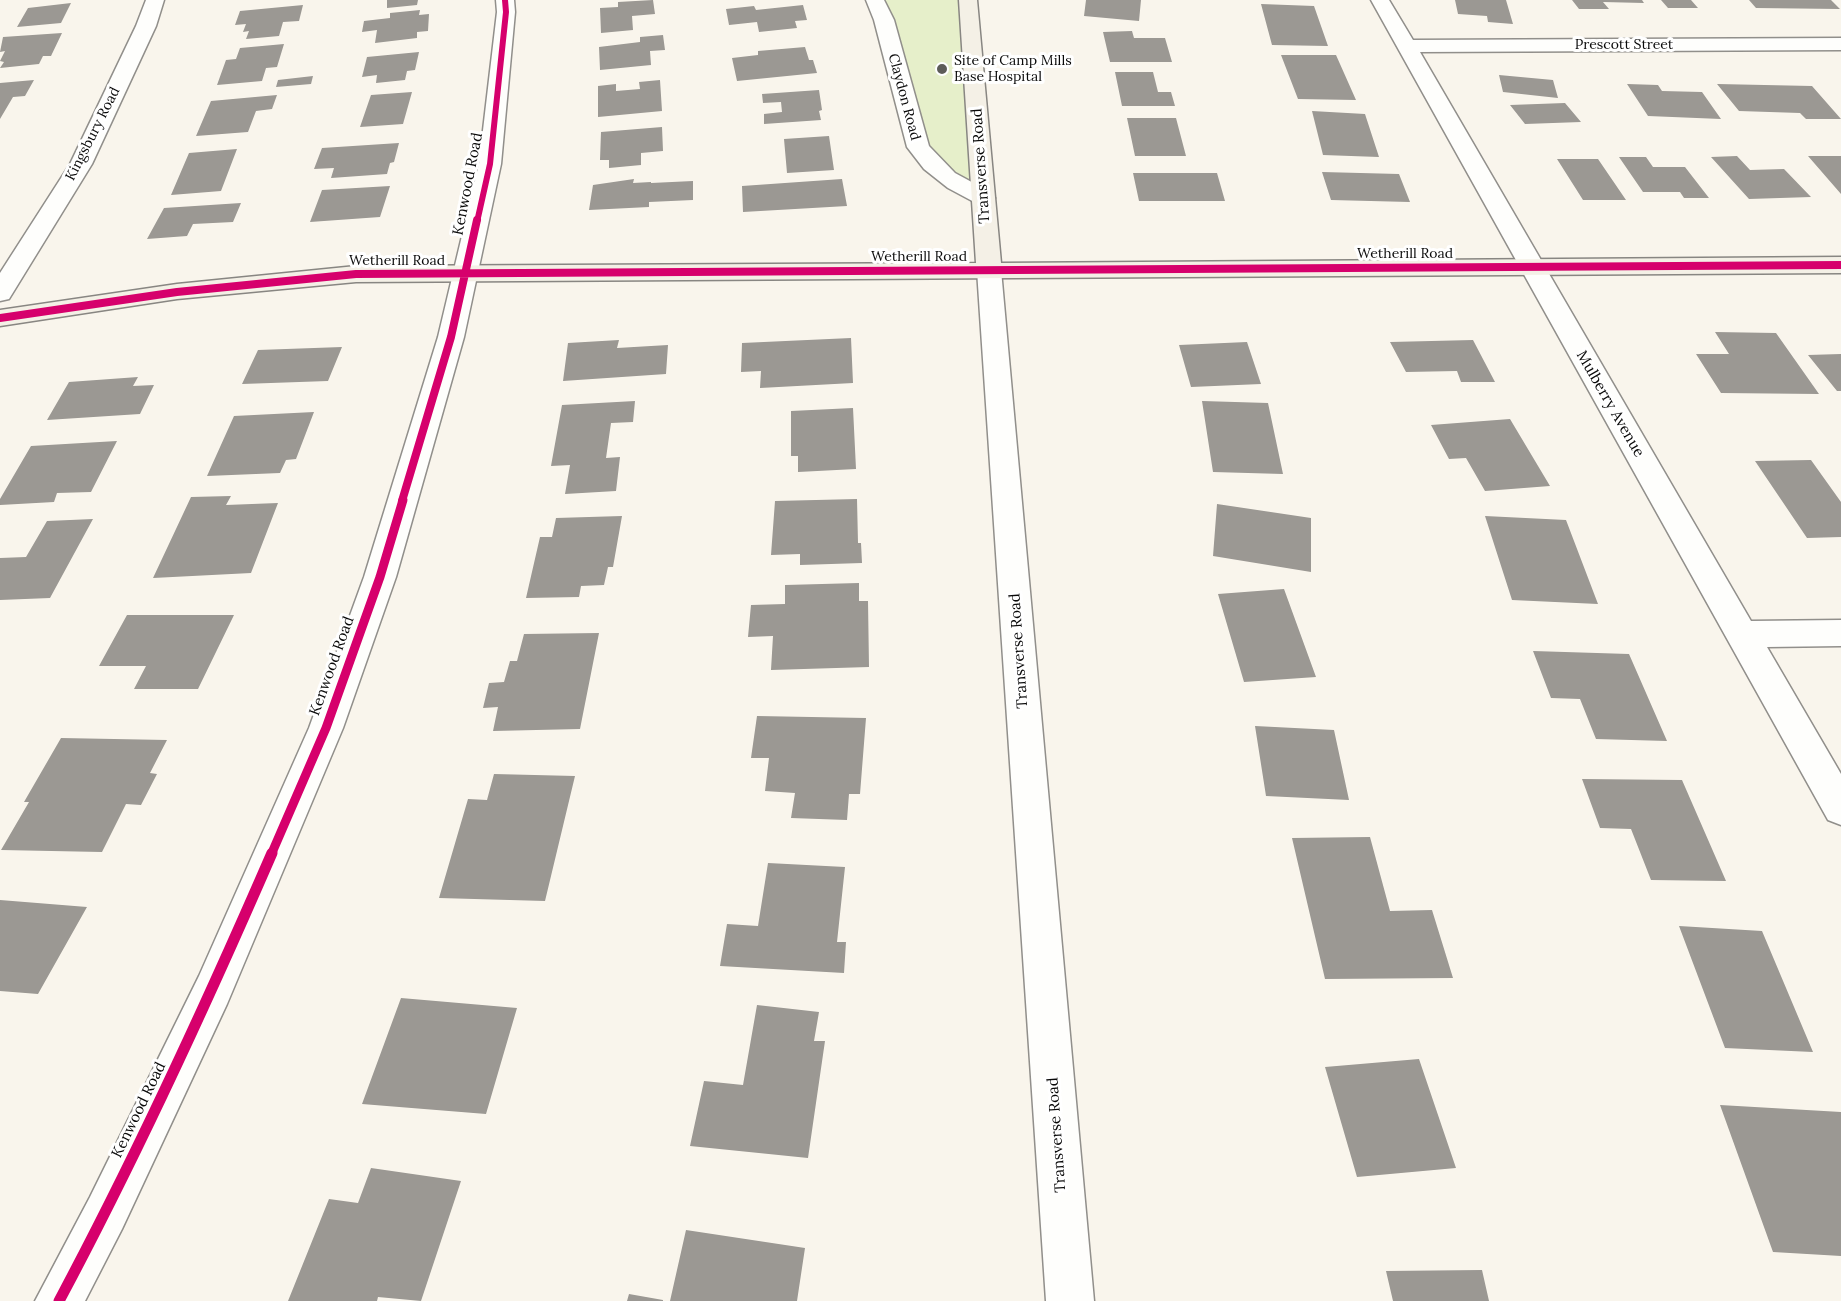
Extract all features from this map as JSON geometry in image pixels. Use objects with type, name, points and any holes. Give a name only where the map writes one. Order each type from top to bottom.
[{"type":"street","name":"Kingsbury Road","points":[[0,293],[81,164],[146,26],[155,0]]},
{"type":"street","name":"Kenwood Road","points":[[59,1301],[106,1213],[213,990],[326,728],[380,578],[451,337],[490,164],[506,12],[505,0]]},
{"type":"street","name":"Claydon Road","points":[[875,0],[884,20],[918,147],[930,165],[953,182],[984,198]]},
{"type":"street","name":"Transverse Road","points":[[968,0],[1070,1301]]},
{"type":"street","name":"Mulberry Avenue","points":[[1380,0],[1841,808]]},
{"type":"street","name":"Prescott Street","points":[[1407,46],[1841,44]]},
{"type":"street","name":"Wetherill Road","points":[[0,318],[74,304],[233,283],[356,274],[1841,265]]},
{"type":"street","points":[[1741,634],[1841,633]]},
{"type":"green space","points":[[875,0],[967,0],[983,198],[930,165]]},
{"type":"building","points":[[387,0],[418,0],[417,5],[387,8]]},
{"type":"building","points":[[653,0],[655,14],[632,16],[633,30],[601,33],[600,8],[618,7],[618,2]]},
{"type":"building","points":[[1086,0],[1141,0],[1139,21],[1084,16]]},
{"type":"building","points":[[1455,0],[1506,0],[1513,24],[1488,22],[1487,16],[1458,14]]},
{"type":"building","points":[[1572,0],[1642,0],[1644,3],[1603,2],[1609,9],[1579,9]]},
{"type":"building","points":[[1661,0],[1691,0],[1698,8],[1668,8]]},
{"type":"building","points":[[1749,0],[1831,0],[1840,9],[1756,8]]},
{"type":"building","points":[[71,3],[61,23],[17,27],[28,8]]},
{"type":"building","points":[[1261,4],[1314,6],[1328,46],[1272,45]]},
{"type":"building","points":[[303,5],[299,21],[283,22],[279,36],[246,39],[249,31],[243,32],[246,24],[235,25],[240,11]]},
{"type":"building","points":[[803,5],[807,20],[795,21],[797,28],[759,32],[757,22],[729,25],[726,9],[754,6],[756,10]]},
{"type":"building","points":[[420,10],[419,15],[429,14],[428,31],[417,32],[417,38],[375,43],[377,30],[362,32],[364,21],[390,18],[390,13]]},
{"type":"building","points":[[1132,31],[1134,38],[1165,38],[1172,62],[1110,62],[1103,32]]},
{"type":"building","points":[[62,33],[51,56],[43,56],[39,64],[0,68],[4,62],[0,61],[5,51],[0,52],[3,37]]},
{"type":"building","points":[[663,35],[665,50],[650,51],[651,65],[600,70],[599,47],[640,42],[640,37]]},
{"type":"building","points":[[284,44],[277,67],[266,68],[262,81],[217,85],[226,60],[236,59],[240,48]]},
{"type":"building","points":[[805,47],[809,60],[813,60],[817,73],[737,81],[732,58],[758,55],[758,51]]},
{"type":"building","points":[[419,52],[415,70],[407,71],[405,80],[376,83],[377,75],[362,77],[367,57]]},
{"type":"building","points":[[1281,55],[1336,55],[1356,100],[1298,99]]},
{"type":"building","points":[[1115,72],[1153,72],[1158,92],[1171,92],[1175,106],[1122,106]]},
{"type":"building","points":[[1499,75],[1553,80],[1558,98],[1503,92]]},
{"type":"building","points":[[313,76],[311,84],[276,87],[278,80]]},
{"type":"building","points":[[34,80],[25,96],[13,97],[0,119],[0,83]]},
{"type":"building","points":[[660,80],[662,111],[598,117],[598,86],[616,84],[616,91],[640,89],[639,82]]},
{"type":"building","points":[[1627,84],[1658,85],[1662,91],[1702,92],[1721,119],[1648,116]]},
{"type":"building","points":[[1717,84],[1812,86],[1841,119],[1806,119],[1800,113],[1739,111]]},
{"type":"building","points":[[819,90],[821,120],[764,124],[764,114],[782,112],[781,102],[763,103],[762,94]]},
{"type":"building","points":[[412,92],[403,124],[360,127],[371,95]]},
{"type":"building","points":[[277,95],[272,109],[256,111],[248,132],[196,136],[211,101]]},
{"type":"building","points":[[1565,103],[1581,122],[1525,124],[1510,105]]},
{"type":"building","points":[[1312,111],[1365,114],[1379,157],[1323,155]]},
{"type":"building","points":[[1127,118],[1176,118],[1186,156],[1135,156]]},
{"type":"building","points":[[662,127],[663,151],[641,153],[641,165],[609,168],[609,160],[600,160],[601,132]]},
{"type":"building","points":[[829,136],[834,170],[787,173],[784,139]]},
{"type":"building","points":[[399,143],[394,162],[390,163],[387,174],[331,178],[334,168],[314,169],[322,148]]},
{"type":"building","points":[[237,149],[221,191],[171,195],[189,153]]},
{"type":"building","points":[[1737,156],[1750,170],[1784,169],[1811,197],[1749,199],[1711,157]]},
{"type":"building","points":[[1808,156],[1841,156],[1841,194]]},
{"type":"building","points":[[1619,157],[1646,157],[1653,167],[1685,167],[1709,198],[1684,198],[1680,192],[1643,192]]},
{"type":"building","points":[[1557,159],[1598,159],[1626,200],[1583,200]]},
{"type":"building","points":[[1322,172],[1399,174],[1410,202],[1331,200]]},
{"type":"building","points":[[1133,173],[1217,173],[1225,201],[1139,201]]},
{"type":"building","points":[[634,179],[633,183],[693,181],[693,200],[649,202],[649,207],[589,210],[593,185]]},
{"type":"building","points":[[842,179],[847,206],[743,212],[742,186]]},
{"type":"building","points":[[390,186],[380,217],[310,222],[322,190]]},
{"type":"building","points":[[241,203],[233,222],[193,224],[187,236],[147,239],[164,208]]},
{"type":"building","points":[[1715,332],[1776,333],[1819,394],[1721,393],[1696,354],[1729,354]]},
{"type":"building","points":[[851,338],[853,383],[760,388],[761,371],[741,372],[742,343]]},
{"type":"building","points":[[619,340],[617,348],[668,345],[666,374],[563,381],[568,343]]},
{"type":"building","points":[[1473,340],[1495,382],[1461,382],[1457,371],[1406,372],[1390,342]]},
{"type":"building","points":[[1247,342],[1261,384],[1191,387],[1179,345]]},
{"type":"building","points":[[342,347],[328,381],[242,384],[258,350]]},
{"type":"building","points":[[1841,354],[1841,391],[1837,391],[1808,355]]},
{"type":"building","points":[[138,377],[133,386],[154,385],[140,414],[47,420],[69,382]]},
{"type":"building","points":[[635,401],[633,422],[611,423],[606,458],[620,457],[616,491],[565,494],[570,465],[551,466],[562,405]]},
{"type":"building","points":[[1202,401],[1268,403],[1283,474],[1213,472]]},
{"type":"building","points":[[853,408],[856,469],[798,472],[798,456],[791,456],[791,411]]},
{"type":"building","points":[[314,412],[296,459],[286,460],[280,473],[207,476],[234,416]]},
{"type":"building","points":[[1510,419],[1550,486],[1485,491],[1466,458],[1449,459],[1431,425]]},
{"type":"building","points":[[117,441],[91,492],[57,493],[54,502],[0,505],[0,499],[31,446]]},
{"type":"building","points":[[1811,460],[1841,502],[1841,537],[1807,538],[1755,461]]},
{"type":"building","points":[[231,496],[226,505],[278,503],[251,573],[153,578],[191,497]]},
{"type":"building","points":[[857,499],[858,543],[861,543],[862,563],[800,565],[800,554],[771,555],[775,501]]},
{"type":"building","points":[[1217,504],[1311,518],[1311,572],[1213,556]]},
{"type":"building","points":[[622,516],[613,567],[608,567],[604,585],[581,586],[579,597],[526,598],[540,537],[552,537],[556,518]]},
{"type":"building","points":[[1485,516],[1566,520],[1598,604],[1512,600]]},
{"type":"building","points":[[93,519],[50,598],[0,600],[0,558],[26,557],[47,521]]},
{"type":"building","points":[[859,583],[859,601],[868,601],[869,667],[771,670],[773,636],[748,637],[751,605],[785,604],[785,585]]},
{"type":"building","points":[[1284,589],[1316,677],[1244,682],[1218,594]]},
{"type":"building","points":[[127,615],[234,615],[198,689],[134,689],[146,666],[99,666]]},
{"type":"building","points":[[599,633],[580,729],[493,731],[498,707],[483,708],[489,683],[504,682],[510,661],[517,661],[524,634]]},
{"type":"building","points":[[1533,651],[1629,654],[1667,741],[1596,739],[1580,699],[1551,698]]},
{"type":"building","points":[[757,716],[866,718],[860,794],[849,794],[847,820],[791,818],[795,793],[765,791],[769,758],[751,758]]},
{"type":"building","points":[[1255,726],[1334,730],[1349,800],[1266,796]]},
{"type":"building","points":[[61,738],[167,740],[150,773],[157,774],[141,805],[126,804],[102,852],[1,850],[29,802],[24,802]]},
{"type":"building","points":[[494,774],[575,776],[545,901],[439,898],[468,799],[487,800]]},
{"type":"building","points":[[1582,779],[1682,780],[1726,881],[1651,880],[1631,829],[1600,828]]},
{"type":"building","points":[[1370,837],[1390,911],[1432,910],[1453,978],[1325,979],[1292,838]]},
{"type":"building","points":[[768,863],[845,867],[837,942],[846,942],[844,973],[720,966],[727,924],[758,926]]},
{"type":"building","points":[[0,900],[87,907],[38,994],[0,991]]},
{"type":"building","points":[[1679,926],[1762,931],[1813,1052],[1725,1048]]},
{"type":"building","points":[[401,998],[517,1008],[486,1114],[362,1104]]},
{"type":"building","points":[[757,1005],[819,1012],[814,1041],[825,1041],[808,1158],[690,1146],[704,1081],[743,1085]]},
{"type":"building","points":[[1419,1059],[1456,1168],[1357,1177],[1325,1067]]},
{"type":"building","points":[[1720,1105],[1841,1112],[1841,1256],[1773,1252]]},
{"type":"building","points":[[371,1168],[461,1181],[421,1301],[378,1297],[377,1301],[288,1301],[329,1199],[358,1203]]},
{"type":"building","points":[[686,1230],[805,1248],[797,1301],[670,1301]]},
{"type":"building","points":[[1482,1270],[1489,1301],[1393,1301],[1386,1271]]},
{"type":"building","points":[[629,1294],[663,1300],[663,1301],[627,1301]]},
{"type":"cycle path","points":[[59,1301],[106,1213],[213,990],[326,728],[380,577],[451,337],[490,164],[506,12],[505,0]]},
{"type":"cycle path","points":[[0,318],[177,292],[356,274],[1841,265]]},
{"type":"place","name":"Site of Camp Mills Base Hospital","points":[[942,69]]}]
